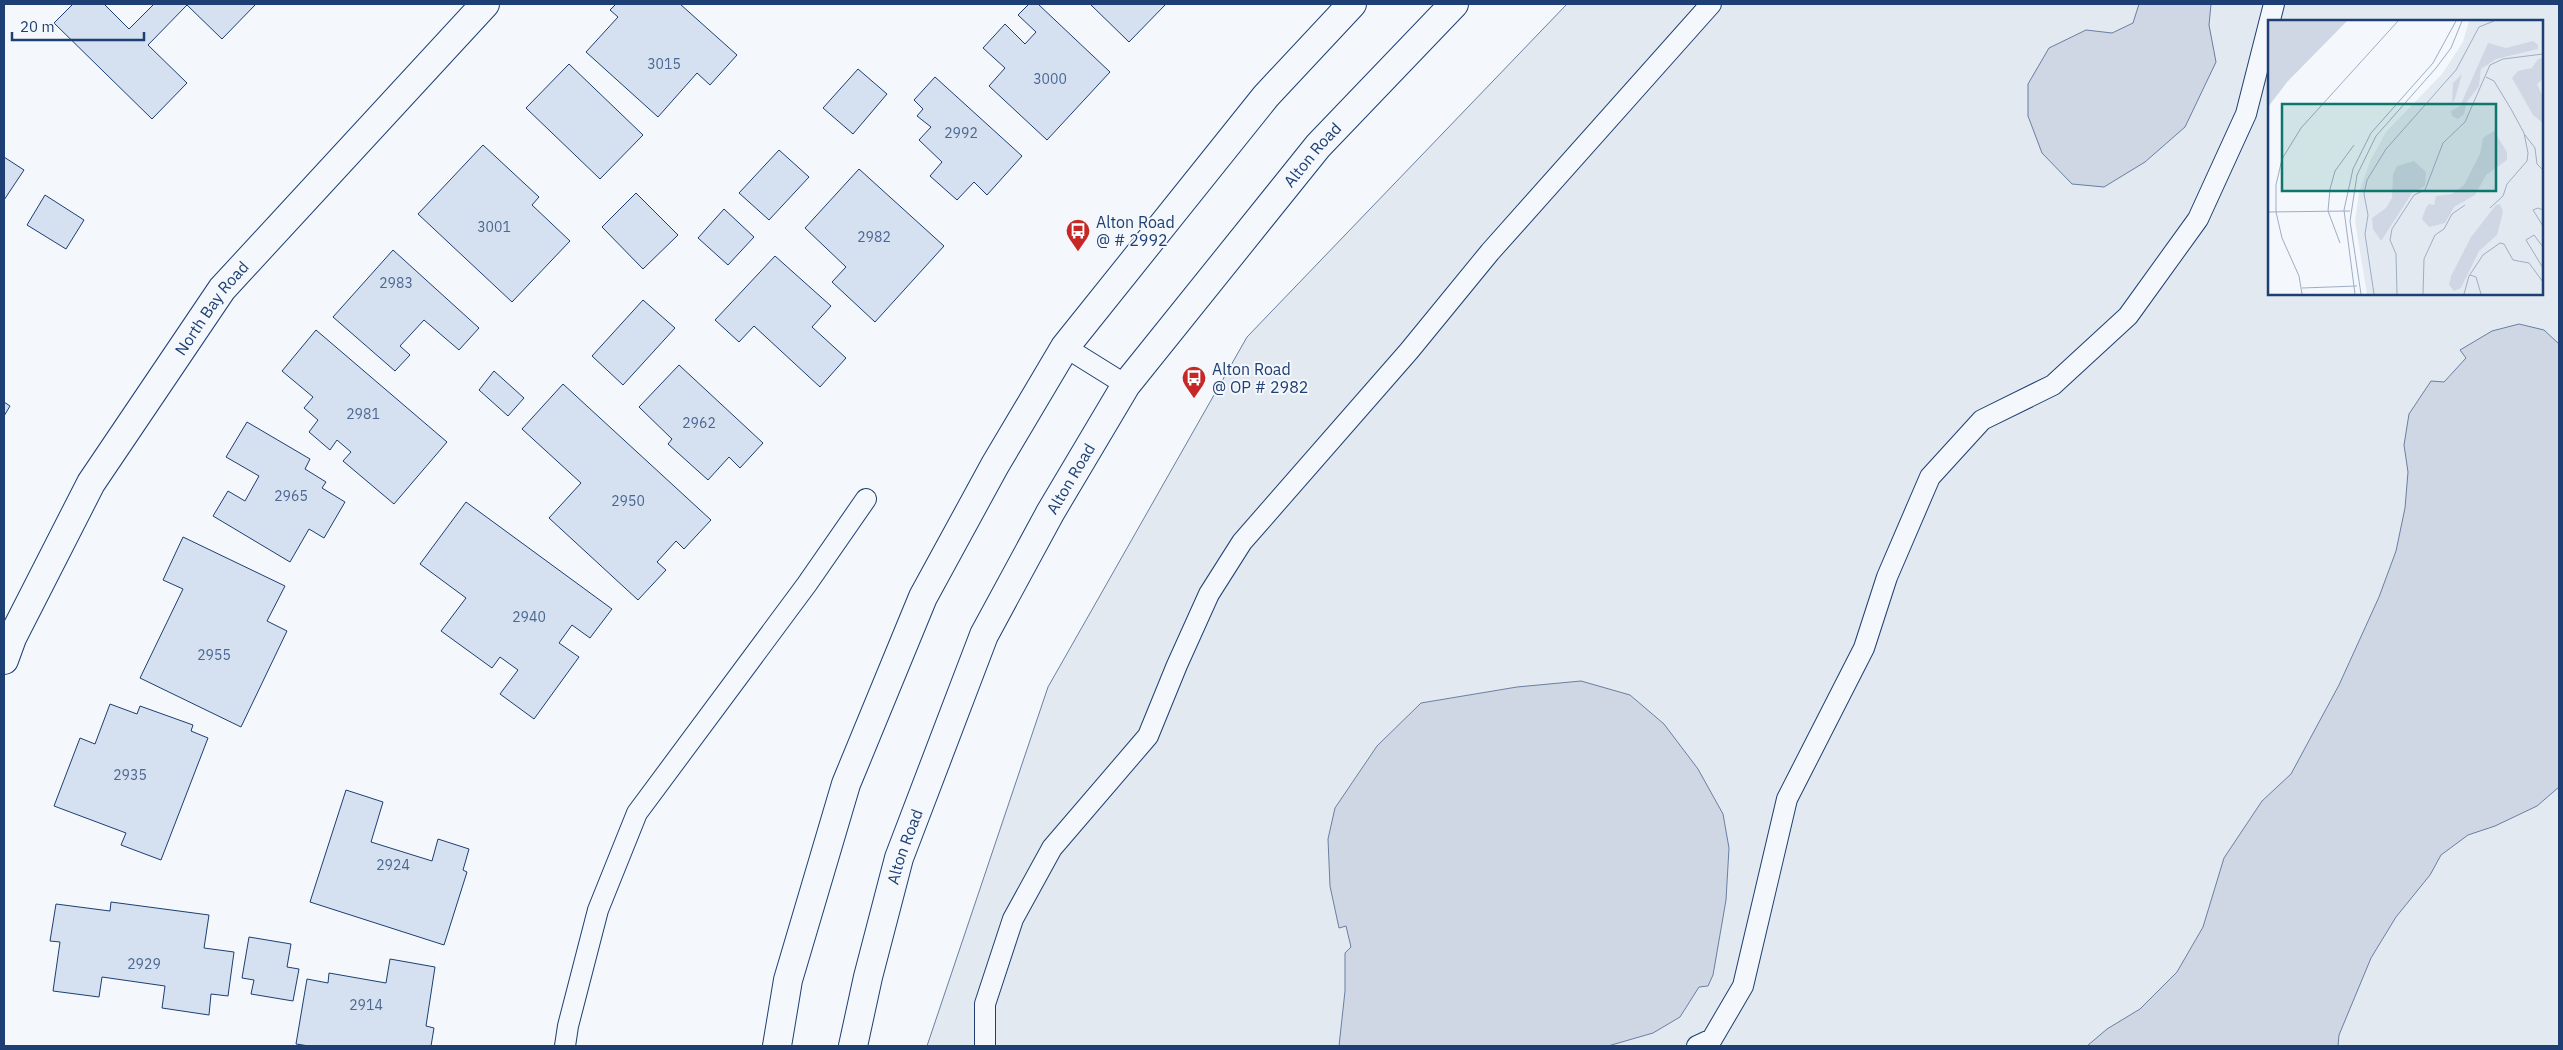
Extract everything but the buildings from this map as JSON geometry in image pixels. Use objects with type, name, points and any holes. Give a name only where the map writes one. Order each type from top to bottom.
[{"type":"main road","name":"North Bay Road","points":[[4,660],[12,638],[91,483],[222,289],[485,4]]},
{"type":"main road","points":[[777,1046],[788,980],[846,784],[916,615],[995,465],[1065,347],[1266,96],[1352,4]]},
{"type":"main road","name":"Alton Road","points":[[853,1046],[868,978],[899,858],[984,635],[1050,513],[1126,385],[1318,146],[1454,4]]},
{"type":"lane","points":[[985,1046],[985,1004],[1013,919],[1052,848],[1148,736],[1209,594],[1242,542],[1409,351],[1490,252],[1711,4]]},
{"type":"lane","points":[[2270,20],[2274,4]]},
{"type":"lane","points":[[1697,1046],[1712,1039],[1743,986],[1787,799],[1864,648],[1887,577],[1930,477],[1982,420],[2054,385],[2128,316],[2198,219],[2246,114],[2268,28]]},
{"type":"lane","points":[[1065,347],[1126,385]]},
{"type":"lane","points":[[565,1046],[568,1026],[598,910],[637,813],[807,584],[866,499]]},
{"type":"shaded area","points":[[1567,4],[2559,4],[2559,1046],[927,1046],[1048,687],[1247,337]]},
{"type":"shaded area","points":[[2139,4],[2211,4],[2209,25],[2216,62],[2185,127],[2145,162],[2104,187],[2072,184],[2042,153],[2028,116],[2028,84],[2049,48],[2086,30],[2112,33],[2133,23]]},
{"type":"shaded area","points":[[2519,324],[2544,330],[2559,344],[2559,787],[2537,806],[2495,826],[2468,835],[2441,855],[2430,875],[2396,917],[2371,958],[2339,1035],[2338,1046],[2087,1046],[2107,1029],[2140,1009],[2177,972],[2203,927],[2224,858],[2262,801],[2291,774],[2339,685],[2379,597],[2396,551],[2405,508],[2408,472],[2404,445],[2409,414],[2431,381],[2444,382],[2466,358],[2460,350],[2492,331]]},
{"type":"shaded area","points":[[1581,681],[1630,695],[1664,724],[1698,769],[1723,814],[1729,848],[1726,900],[1713,975],[1708,986],[1699,987],[1680,1017],[1653,1033],[1608,1046],[1339,1046],[1345,991],[1345,953],[1351,947],[1346,926],[1339,928],[1330,886],[1328,839],[1335,808],[1377,746],[1421,703],[1517,687]]},
{"type":"place","name":"Alton Road @ # 2992","points":[[1078,252]]},
{"type":"place","name":"Alton Road @ OP # 2982","points":[[1194,399]]}]
